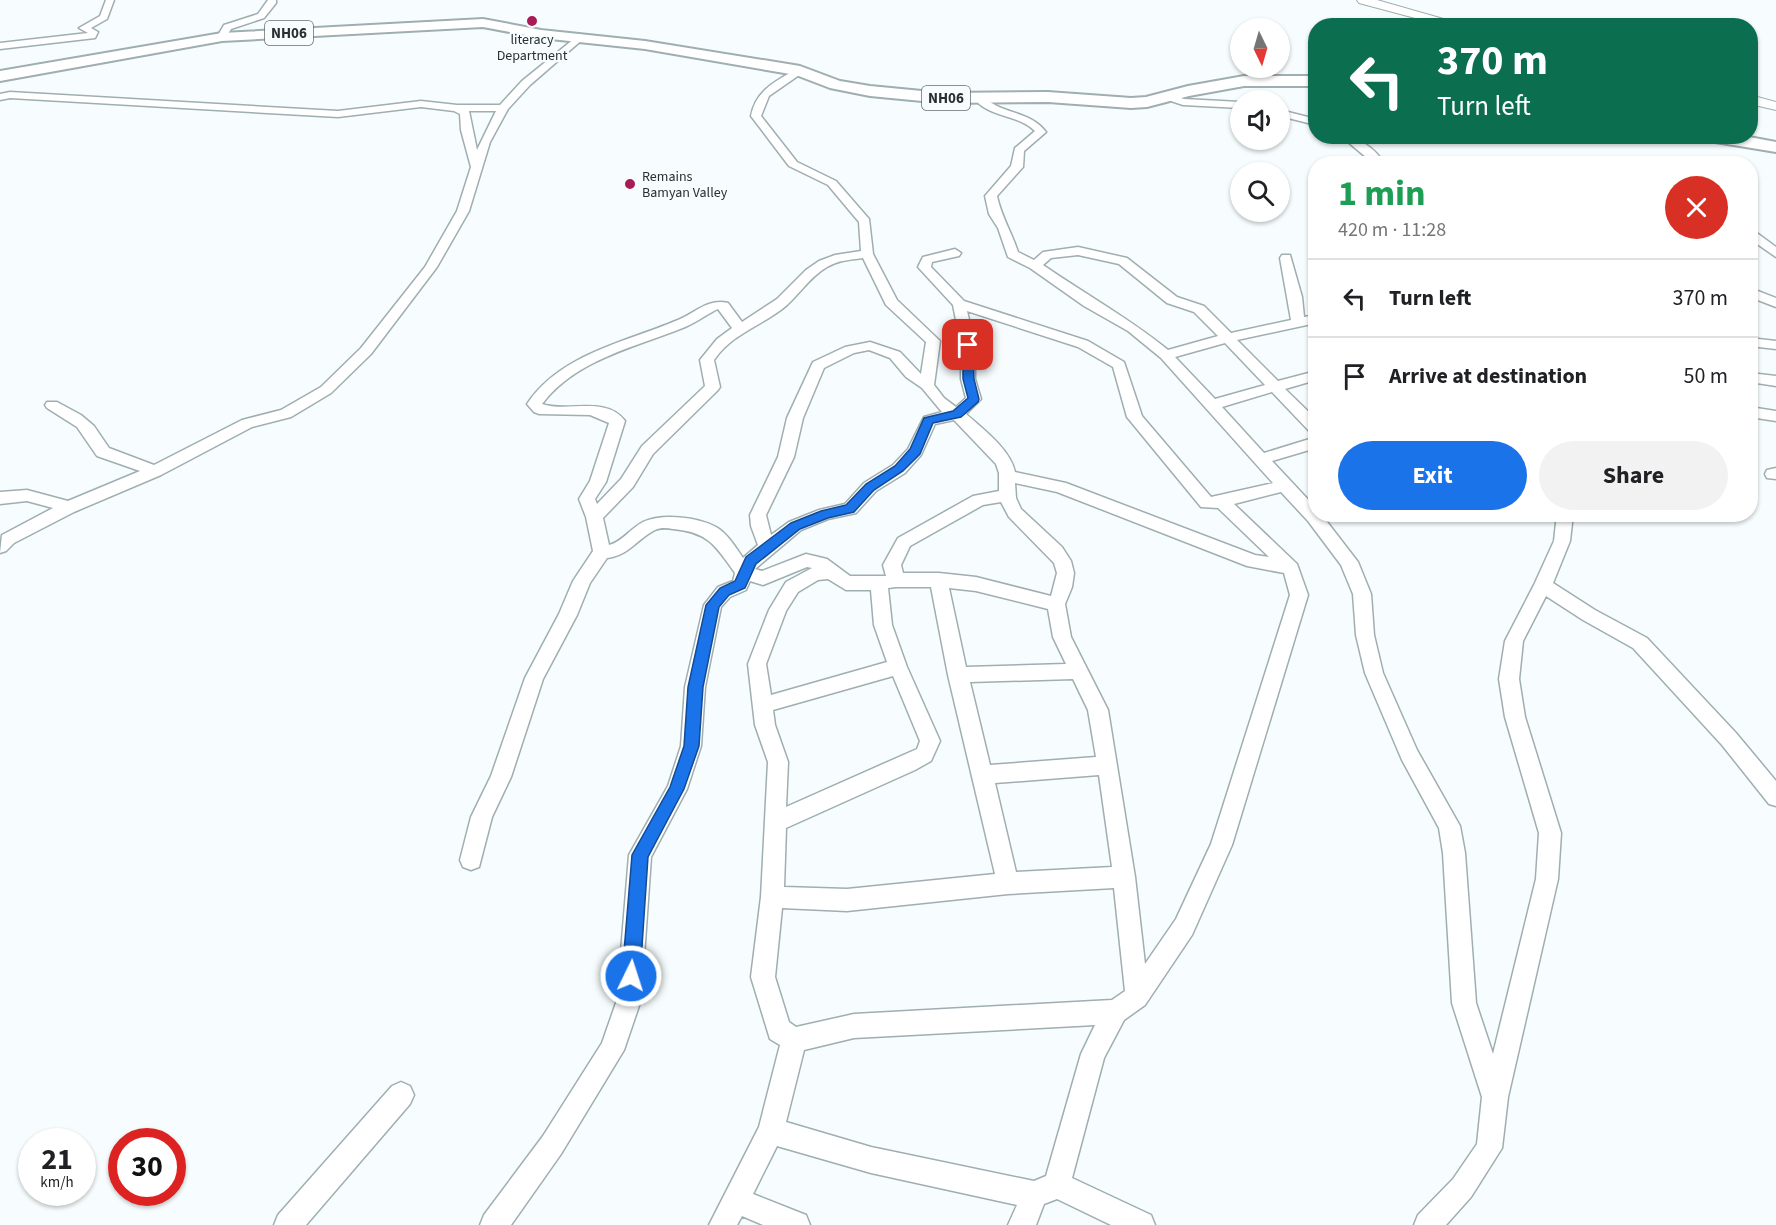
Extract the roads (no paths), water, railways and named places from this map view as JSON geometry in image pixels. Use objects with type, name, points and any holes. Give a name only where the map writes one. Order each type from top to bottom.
[{"type":"main road","points":[[1363,0],[1432,18]]},
{"type":"main road","name":"NH06","points":[[0,76],[222,37],[473,23],[541,34],[645,45],[800,71],[836,85],[870,91],[943,98],[1048,97],[1131,103],[1244,81],[1308,81]]},
{"type":"main road","points":[[1758,101],[1776,106]]},
{"type":"main road","points":[[1758,144],[1776,147]]},
{"type":"street","points":[[0,46],[92,36],[93,32],[84,28],[104,16],[110,0]]},
{"type":"street","points":[[222,37],[227,27],[261,16],[272,0]]},
{"type":"street","points":[[0,547],[8,539],[68,508],[155,471],[247,423],[286,414],[326,390],[366,351],[417,287],[463,212],[469,199],[476,166],[502,108],[526,83],[579,37]]},
{"type":"street","points":[[800,71],[765,93],[757,104],[756,116],[793,164],[832,183],[865,222],[867,254],[891,302],[933,341],[927,385]]},
{"type":"street","points":[[0,97],[10,95],[338,114],[421,104],[457,108],[502,108]]},
{"type":"street","points":[[1169,97],[1183,102],[1230,104]]},
{"type":"street","points":[[979,98],[988,107],[1038,127],[1041,132],[1019,150],[1017,167],[991,196],[995,214],[1004,228],[1012,254],[1035,265],[1089,303],[1133,328],[1166,355],[1308,507]]},
{"type":"street","points":[[457,108],[465,113],[466,130],[476,166]]},
{"type":"street","points":[[1290,116],[1308,120]]},
{"type":"street","points":[[1357,144],[1374,156]]},
{"type":"street","points":[[1758,238],[1776,253]]},
{"type":"street","points":[[1035,265],[1047,255],[1078,251],[1123,261],[1172,300],[1199,309],[1308,421]]},
{"type":"street","points":[[955,253],[927,260],[924,267],[948,296],[959,304],[1083,344],[1119,364],[1135,417],[1208,503],[1222,502],[1285,485]]},
{"type":"street","points":[[594,517],[627,483],[647,450],[713,387],[706,360],[713,349],[740,328],[780,303],[808,276],[830,260],[867,254]]},
{"type":"street","points":[[1286,258],[1298,322]]},
{"type":"street","points":[[1758,295],[1776,303]]},
{"type":"street","points":[[494,1225],[552,1145],[612,1050],[629,1000],[640,855],[677,789],[691,746],[695,687],[713,605],[724,592],[740,585],[751,560],[795,526],[825,514],[850,509],[870,487],[899,469],[915,451],[928,420],[957,414],[974,399],[968,379],[968,345],[959,304]]},
{"type":"street","points":[[602,552],[594,517],[587,500],[598,482],[617,421],[610,415],[594,411],[539,409],[534,404],[542,392],[564,375],[621,345],[701,316],[714,305],[723,306],[729,319],[740,328]]},
{"type":"street","points":[[1166,355],[1228,338],[1308,320]]},
{"type":"street","points":[[1758,343],[1776,345]]},
{"type":"street","points":[[768,548],[759,526],[758,515],[786,457],[795,418],[818,365],[850,350],[870,346],[895,355],[911,374],[927,385],[944,406],[957,414],[983,438],[1006,465],[1005,495],[1014,513],[1053,548],[1067,571],[1065,588],[1056,604],[1062,637],[1098,710],[1124,877],[1137,997]]},
{"type":"street","points":[[1212,405],[1308,377]]},
{"type":"street","points":[[1758,379],[1775,382]]},
{"type":"street","points":[[52,405],[74,415],[96,439],[103,452],[155,471]]},
{"type":"street","points":[[1758,413],[1776,416]]},
{"type":"street","points":[[1262,459],[1308,445]]},
{"type":"street","points":[[1007,476],[1060,487],[1253,561],[1292,568]]},
{"type":"street","points":[[0,498],[36,494],[68,508]]},
{"type":"street","points":[[776,822],[924,755],[930,741],[898,667],[883,625],[887,582],[892,565],[904,542],[979,500],[1005,495]]},
{"type":"street","points":[[1022,1225],[1046,1190],[1093,1054],[1116,1011],[1137,997],[1184,927],[1221,845],[1299,595],[1292,568],[1222,502]]},
{"type":"street","points":[[471,860],[482,817],[501,777],[534,678],[568,615],[582,581],[602,552],[616,550],[626,545],[649,525],[662,522],[687,524],[710,531],[724,544],[744,572],[763,578],[806,560],[821,564],[846,583],[939,580],[976,584],[1056,604]]},
{"type":"street","points":[[1321,522],[1349,562],[1362,594],[1365,635],[1374,673],[1409,754],[1449,826],[1454,853],[1464,1003],[1495,1097]]},
{"type":"street","points":[[1428,1225],[1462,1188],[1489,1148],[1495,1097],[1547,879],[1550,833],[1521,740],[1509,679],[1514,641],[1543,585],[1562,541],[1564,522]]},
{"type":"street","points":[[831,572],[814,574],[792,587],[778,610],[757,664],[765,725],[778,762],[772,897],[763,977],[778,1030],[794,1040],[854,1026],[1116,1011]]},
{"type":"street","points":[[939,580],[957,675],[1008,883]]},
{"type":"street","points":[[1543,585],[1589,615],[1640,643],[1729,739],[1776,797]]},
{"type":"street","points":[[763,705],[898,667]]},
{"type":"street","points":[[957,675],[1077,671]]},
{"type":"street","points":[[983,775],[1108,765]]},
{"type":"street","points":[[772,897],[847,900],[1008,883],[1124,877]]},
{"type":"street","points":[[723,1225],[771,1131],[794,1040]]},
{"type":"street","points":[[288,1225],[401,1095]]},
{"type":"street","points":[[771,1131],[871,1160],[1046,1190],[1141,1225]]},
{"type":"street","points":[[737,1201],[796,1225]]},
{"type":"place","name":"literacy Department","points":[[532,21]]},
{"type":"place","name":"Remains Bamyan Valley","points":[[630,184]]}]
